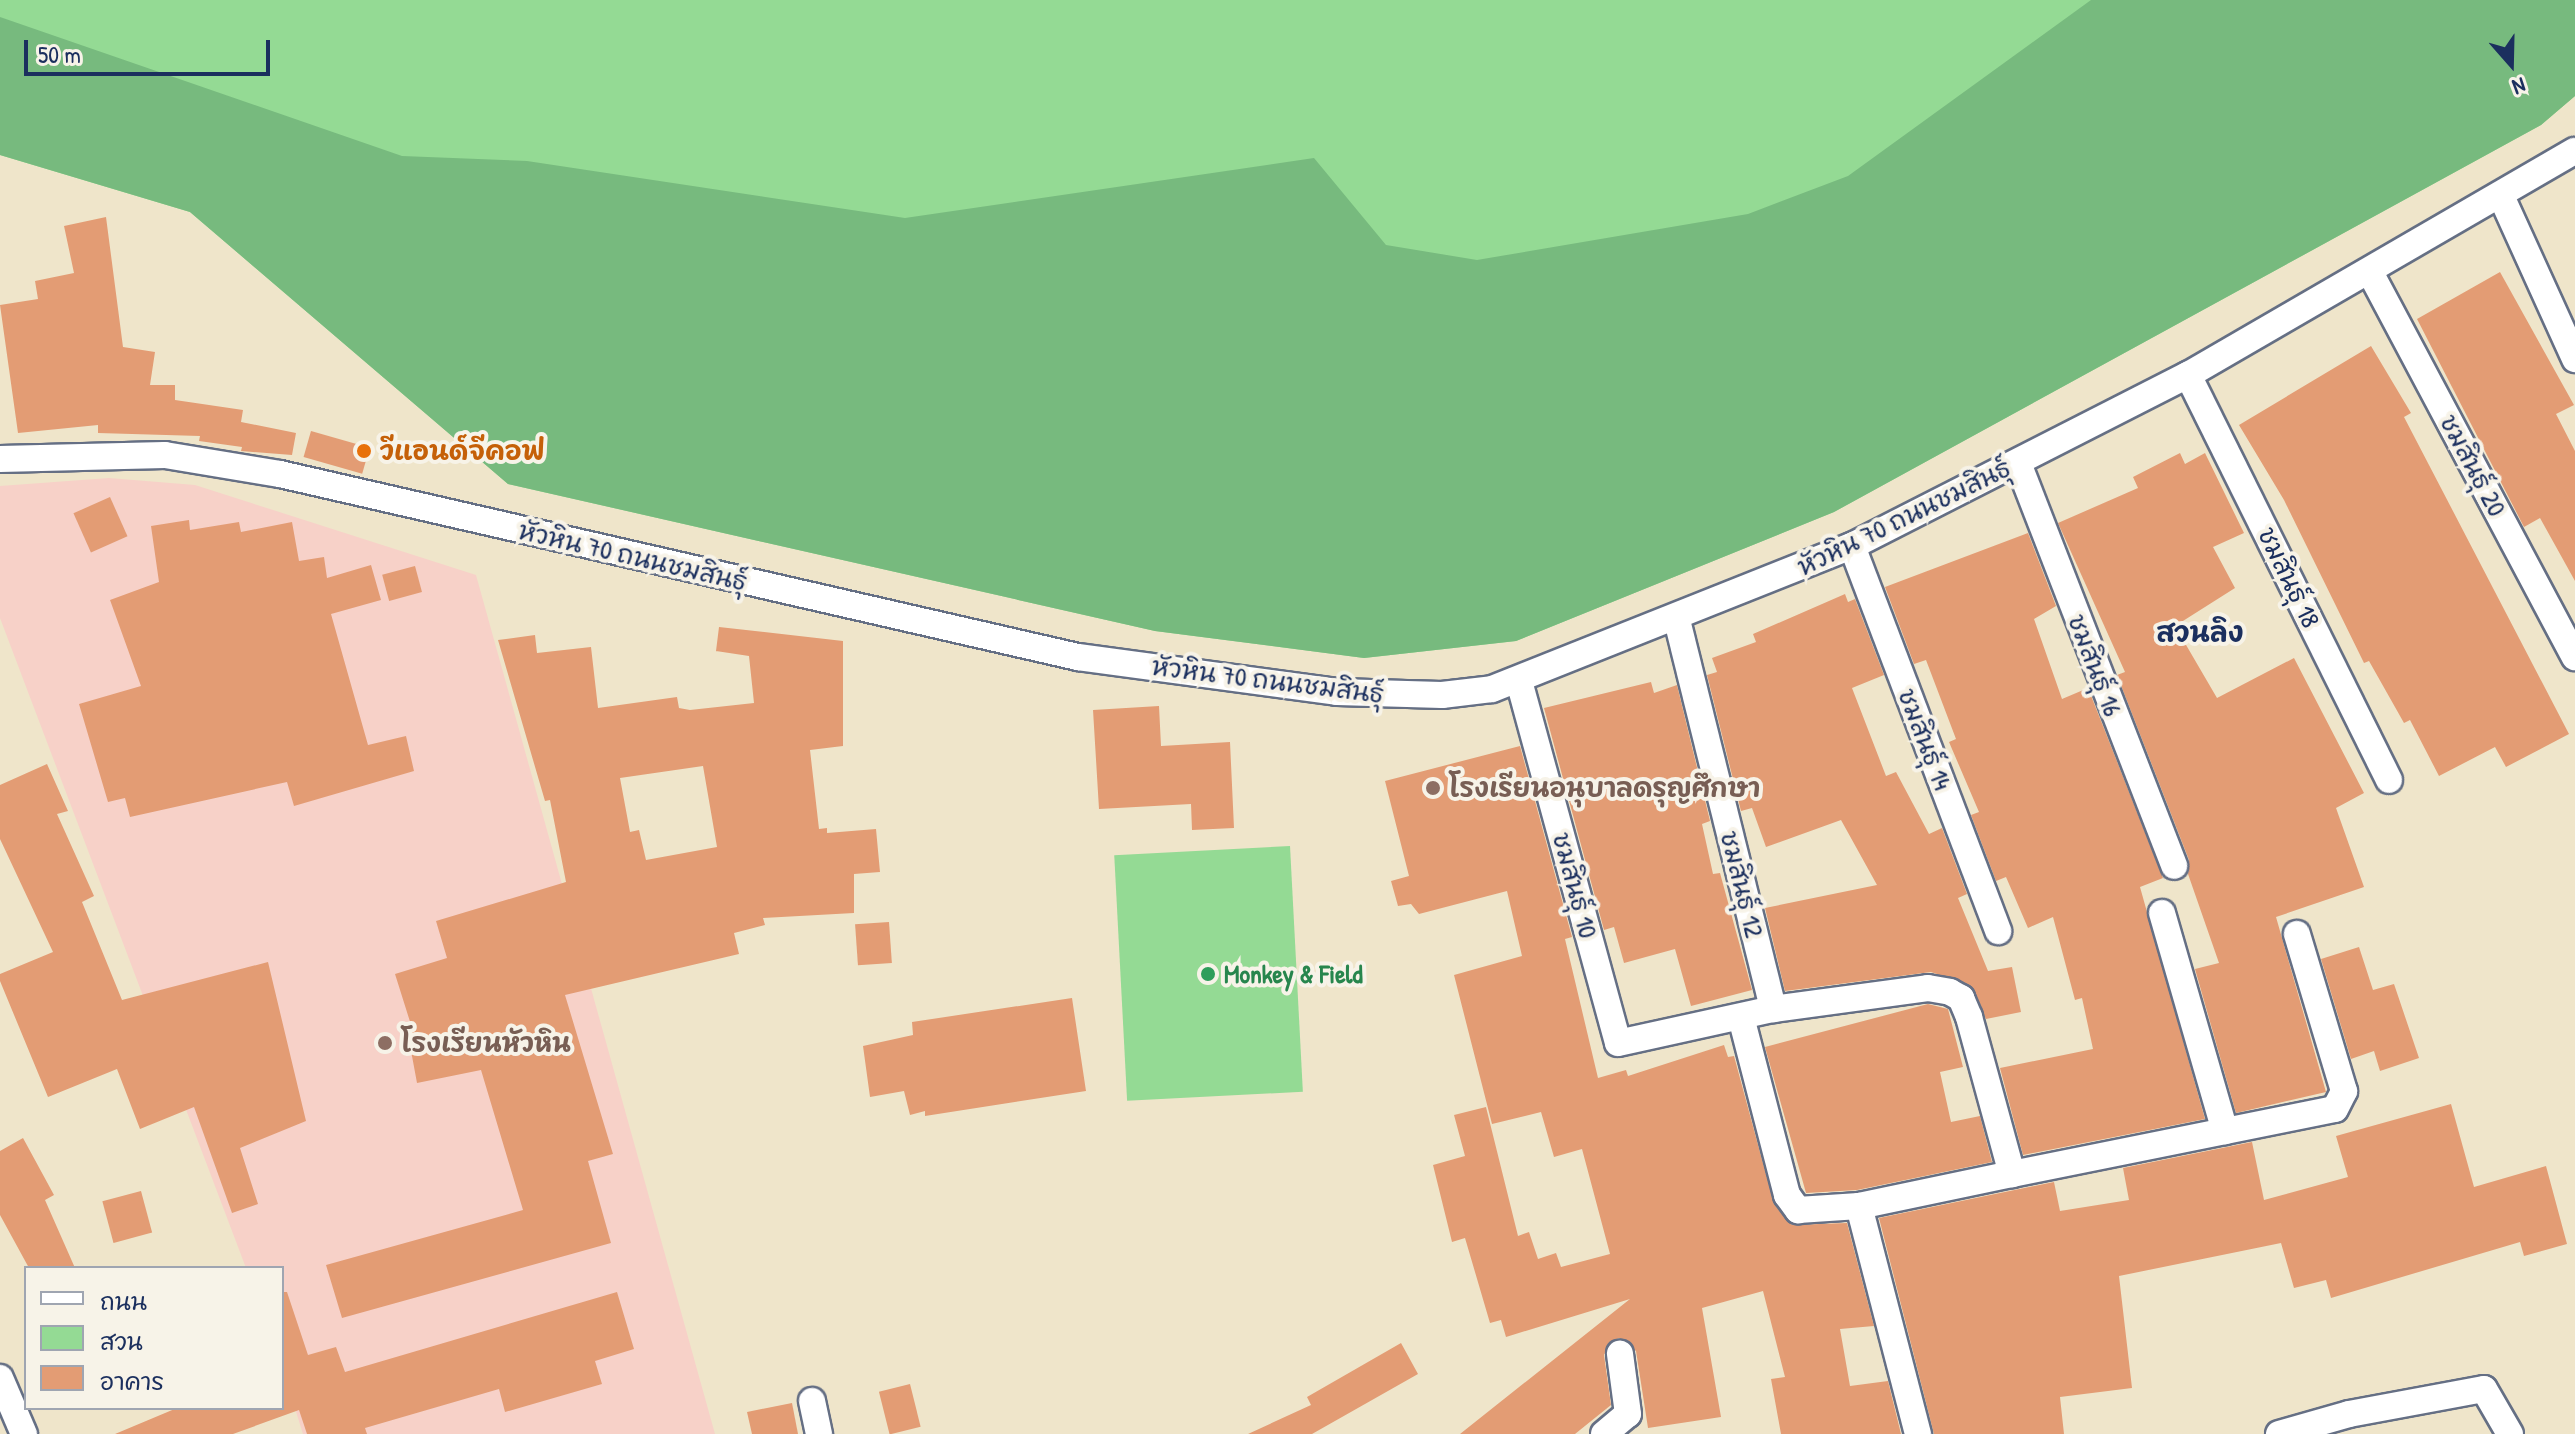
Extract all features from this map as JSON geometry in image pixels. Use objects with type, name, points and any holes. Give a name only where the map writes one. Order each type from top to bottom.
[{"type":"street","name":"หัวหิน 70 ถนนชมสินธุ์","points":[[0,459],[165,455],[280,474],[1078,657],[1337,692],[1442,695],[1519,681],[1677,620],[1852,546],[2188,375],[2371,274],[2502,198],[2575,151]]},
{"type":"street","points":[[2502,198],[2575,359]]},
{"type":"street","name":"ชมสินธุ์ 20","points":[[2371,274],[2575,657]]},
{"type":"street","name":"ชมสินธุ์ 18","points":[[2188,375],[2389,780]]},
{"type":"street","name":"ชมสินธุ์ 16","points":[[2018,463],[2174,866]]},
{"type":"street","name":"ชมสินธุ์ 14","points":[[1852,546],[1998,931]]},
{"type":"street","name":"ชมสินธุ์ 12","points":[[1677,620],[1773,1009]]},
{"type":"street","name":"ชมสินธุ์ 10","points":[[1519,681],[1618,1043],[1741,1017]]},
{"type":"street","points":[[2162,913],[2225,1131]]},
{"type":"street","points":[[2012,1174],[1961,998],[1928,988],[1773,1009],[1741,1017],[1787,1195],[1798,1210],[1859,1206],[2323,1112],[2342,1100],[2344,1091],[2297,934]]},
{"type":"street","points":[[1859,1206],[1918,1434]]},
{"type":"street","points":[[1604,1434],[1628,1414],[1620,1354]]},
{"type":"street","points":[[0,1378],[24,1434]]},
{"type":"street","points":[[2279,1434],[2355,1424],[2484,1389],[2510,1434]]},
{"type":"street","points":[[812,1401],[819,1434]]},
{"type":"shaded area","name":"โรงเรียนหัวหิน","points":[[109,478],[195,485],[476,575],[715,1434],[303,1434],[284,1373],[284,1266],[245,1266],[0,618],[0,486]]},
{"type":"green space","points":[[0,0],[2575,0],[2575,96],[2541,125],[1834,512],[1516,641],[1364,658],[1155,631],[508,484],[190,212],[0,155]]},
{"type":"green space","points":[[2091,0],[2575,0],[2575,96],[2541,125],[1834,512],[1516,641],[1364,658],[1155,631],[508,484],[190,212],[0,155],[0,17],[402,156],[527,161],[905,218],[1314,158],[1386,245],[1477,260],[1748,214],[1848,176]]},
{"type":"green space","name":"Monkey & Field","points":[[1290,846],[1303,1092],[1127,1101],[1114,855]]},
{"type":"building","points":[[106,217],[123,347],[155,352],[150,385],[175,385],[175,400],[243,410],[241,422],[296,433],[292,455],[241,451],[242,447],[199,441],[200,436],[98,433],[98,425],[18,433],[0,305],[38,299],[35,281],[74,273],[64,226]]},
{"type":"building","points":[[2500,272],[2574,405],[2556,414],[2575,451],[2575,581],[2540,518],[2524,527],[2417,319]]},
{"type":"building","points":[[2371,346],[2411,413],[2404,417],[2569,734],[2506,767],[2495,747],[2439,776],[2410,720],[2404,723],[2369,661],[2364,663],[2284,500],[2239,425]]},
{"type":"building","points":[[311,431],[370,448],[362,474],[304,457]]},
{"type":"building","points":[[2180,453],[2185,464],[2205,453],[2244,533],[2213,547],[2235,588],[2175,626],[2217,698],[2294,658],[2364,793],[2336,808],[2364,887],[2276,917],[2326,1092],[2236,1113],[2195,969],[2219,963],[2188,874],[2189,860],[2117,675],[2125,672],[2058,523],[2138,488],[2133,477]]},
{"type":"building","points":[[110,497],[127,536],[91,553],[73,513]]},
{"type":"building","points":[[189,520],[190,530],[239,522],[241,532],[292,522],[299,561],[324,557],[327,578],[371,565],[381,600],[331,614],[368,745],[406,736],[414,771],[294,806],[287,782],[130,817],[125,798],[108,802],[79,704],[141,686],[110,600],[159,582],[151,526]]},
{"type":"building","points":[[2028,533],[2056,606],[2034,619],[2062,699],[2088,688],[2163,878],[2140,887],[2205,1119],[2023,1155],[2000,1068],[2093,1049],[2082,998],[2075,1000],[2053,917],[2028,928],[2006,877],[1996,881],[1971,815],[1979,812],[1949,742],[1956,739],[1926,660],[1914,664],[1885,587]]},
{"type":"building","points":[[415,566],[422,592],[389,601],[382,575]]},
{"type":"building","points":[[1845,594],[1848,602],[1855,599],[1884,675],[1852,688],[1886,776],[1896,772],[1929,834],[1942,828],[1967,894],[1958,898],[1988,971],[2012,967],[2021,1012],[1986,1019],[1969,985],[1931,972],[1785,991],[1765,908],[1877,885],[1841,820],[1766,847],[1752,808],[1741,811],[1707,675],[1717,672],[1712,658],[1756,642],[1753,634]]},
{"type":"building","points":[[719,627],[843,641],[843,746],[810,750],[819,829],[827,828],[827,833],[876,829],[880,872],[854,874],[854,913],[763,918],[765,925],[734,933],[739,954],[565,995],[613,1154],[588,1161],[611,1243],[342,1318],[326,1265],[523,1210],[481,1070],[417,1083],[407,1029],[412,1028],[395,974],[447,958],[436,921],[566,882],[550,800],[545,801],[498,640],[535,635],[537,653],[591,647],[598,708],[677,697],[679,708],[690,710],[754,703],[749,656],[716,651]],"holes":[[[703,766],[717,847],[646,860],[639,830],[630,832],[620,778]]]},
{"type":"building","points":[[1651,682],[1654,693],[1677,685],[1710,821],[1702,824],[1713,874],[1720,873],[1752,990],[1691,1006],[1675,949],[1624,963],[1614,927],[1604,930],[1544,708]]},
{"type":"building","points":[[1159,706],[1161,746],[1230,742],[1234,828],[1192,830],[1191,804],[1099,809],[1093,710]]},
{"type":"building","points":[[1520,746],[1572,937],[1565,939],[1598,1078],[1626,1070],[1628,1076],[1724,1045],[1728,1057],[1734,1056],[1774,1204],[1792,1225],[1847,1223],[1874,1326],[1840,1329],[1850,1386],[1888,1381],[1901,1434],[1781,1434],[1771,1379],[1785,1377],[1763,1291],[1702,1308],[1721,1417],[1648,1428],[1636,1351],[1619,1338],[1610,1342],[1604,1355],[1611,1405],[1575,1434],[1460,1434],[1630,1299],[1506,1337],[1501,1320],[1490,1323],[1465,1238],[1452,1242],[1433,1165],[1465,1156],[1454,1115],[1486,1107],[1518,1236],[1529,1232],[1538,1259],[1556,1253],[1561,1267],[1610,1254],[1582,1149],[1554,1157],[1541,1112],[1492,1124],[1454,975],[1522,956],[1507,891],[1419,914],[1411,904],[1398,906],[1391,881],[1409,876],[1385,781]]},
{"type":"building","points":[[47,764],[68,811],[57,814],[94,896],[82,902],[122,1000],[268,962],[306,1121],[240,1148],[258,1204],[232,1213],[194,1107],[140,1129],[117,1069],[48,1097],[0,981],[0,974],[53,952],[0,839],[0,785]]},
{"type":"building","points":[[889,922],[892,963],[858,965],[855,924]]},
{"type":"building","points":[[2359,947],[2373,990],[2394,984],[2419,1058],[2380,1071],[2374,1051],[2351,1059],[2321,959]]},
{"type":"building","points":[[1072,998],[1086,1091],[925,1116],[925,1111],[910,1115],[904,1091],[870,1097],[863,1046],[913,1035],[912,1022]]},
{"type":"building","points":[[1928,1004],[1948,1009],[1963,1067],[1940,1072],[1951,1122],[1980,1116],[1992,1162],[1857,1190],[1806,1193],[1765,1047]]},
{"type":"building","points":[[2451,1104],[2474,1187],[2546,1166],[2567,1244],[2524,1256],[2520,1242],[2331,1298],[2326,1280],[2294,1288],[2281,1243],[2119,1276],[2132,1388],[2060,1397],[2064,1434],[1934,1434],[1879,1218],[2054,1182],[2060,1211],[2129,1200],[2123,1168],[2252,1142],[2264,1200],[2348,1177],[2336,1136]]},
{"type":"building","points":[[23,1138],[54,1195],[45,1200],[74,1266],[28,1266],[0,1215],[0,1151]]},
{"type":"building","points":[[141,1191],[152,1233],[113,1243],[102,1201]]},
{"type":"building","points":[[284,1292],[287,1292],[308,1355],[336,1347],[345,1372],[617,1292],[634,1349],[595,1361],[602,1384],[505,1412],[499,1389],[365,1428],[367,1434],[307,1434],[299,1410],[233,1434],[115,1434],[172,1410],[284,1410]]},
{"type":"building","points":[[1401,1343],[1418,1374],[1312,1434],[1248,1434],[1311,1405],[1307,1397]]},
{"type":"building","points":[[910,1384],[921,1427],[889,1434],[879,1392]]},
{"type":"building","points":[[792,1403],[798,1434],[752,1434],[747,1412]]},
{"type":"place","name":"วีแอนด์จีคอฟ","points":[[364,451]]},
{"type":"place","name":"โรงเรียนอนุบาลดรุญศึกษา","points":[[1433,788]]},
{"type":"place","name":"Monkey & Field","points":[[1208,974]]},
{"type":"place","name":"โรงเรียนหัวหิน","points":[[385,1043]]},
{"type":"district","name":"สวนลิง","points":[[2200,632]]}]
